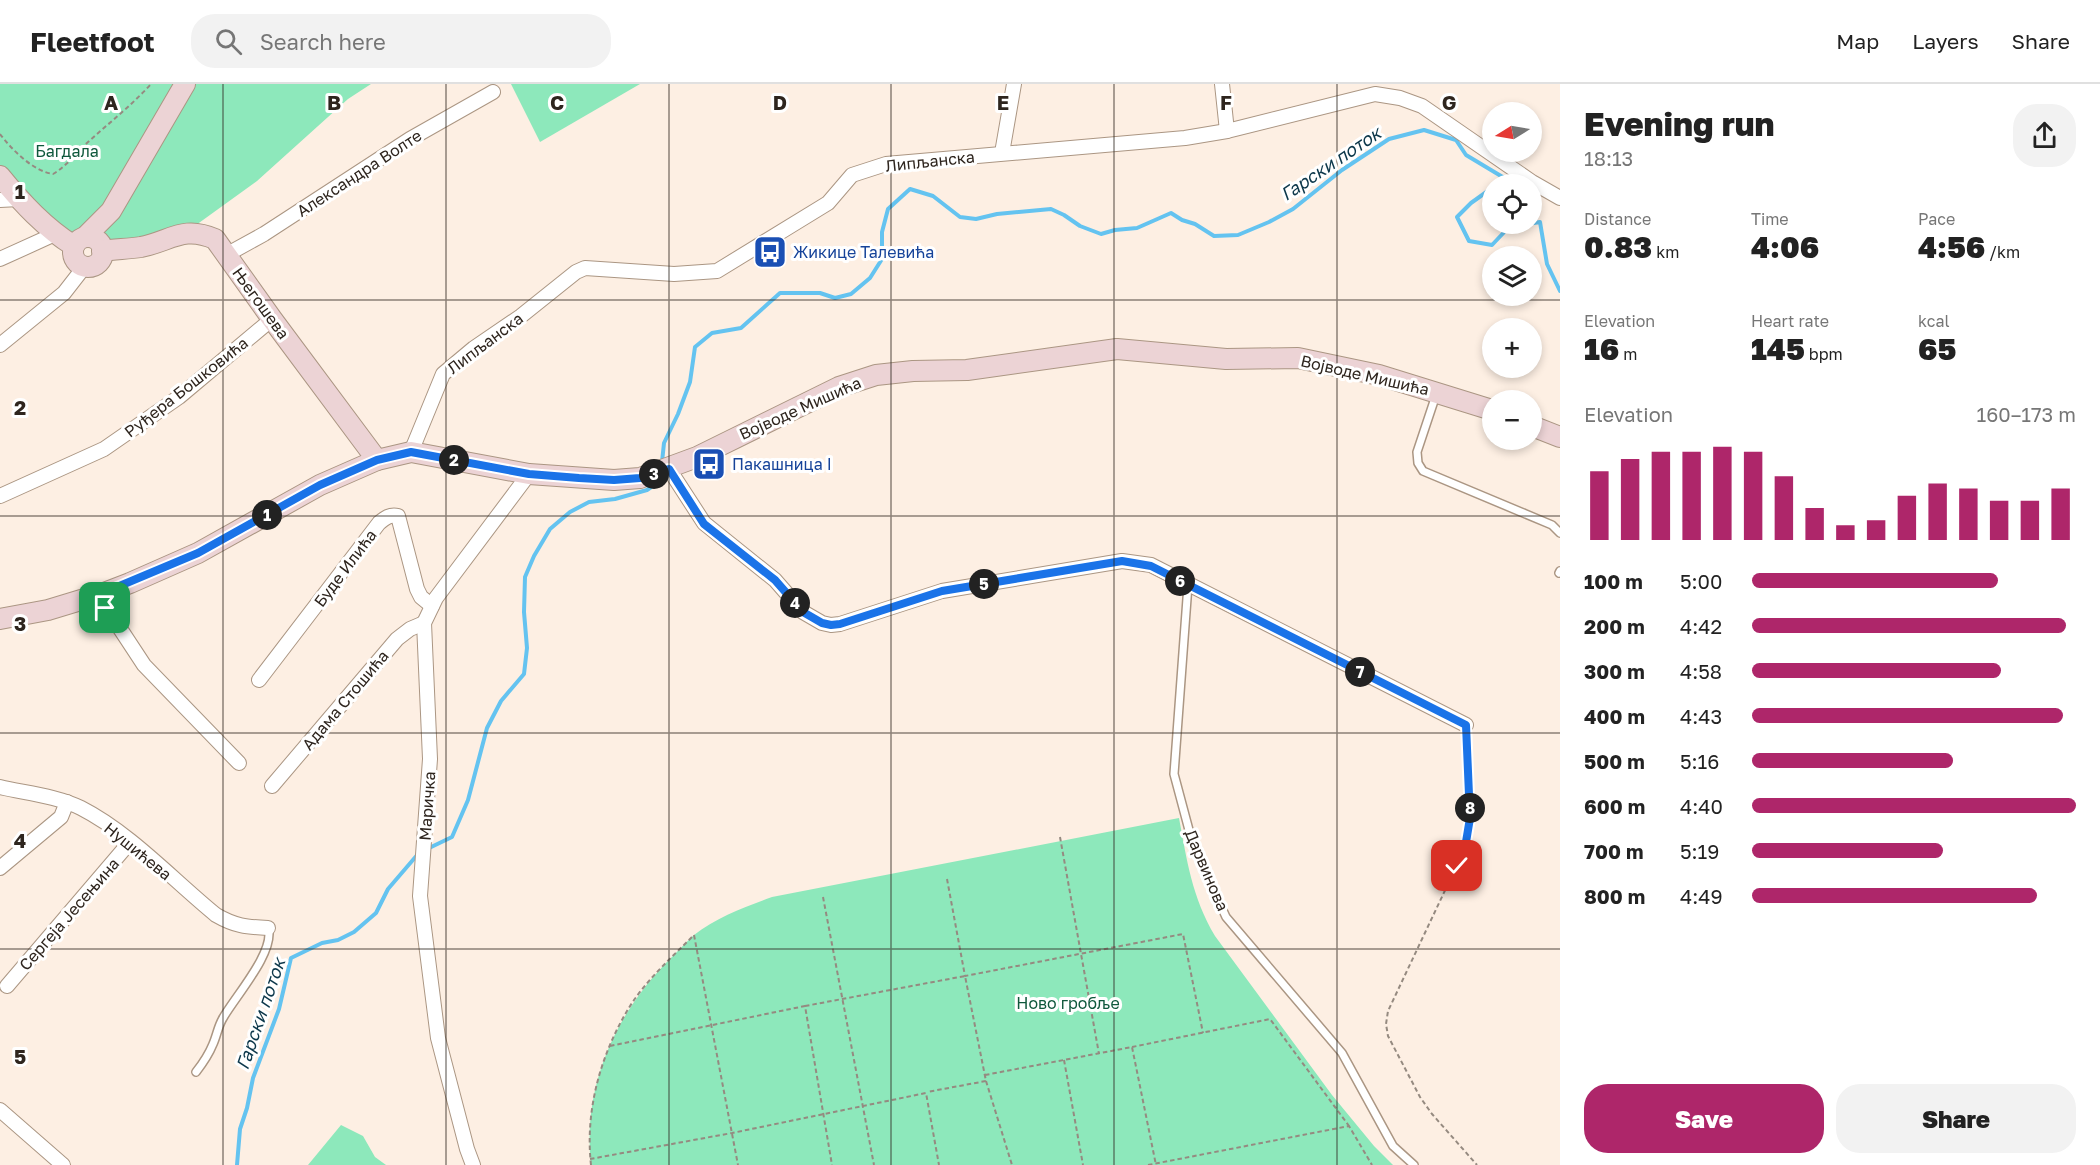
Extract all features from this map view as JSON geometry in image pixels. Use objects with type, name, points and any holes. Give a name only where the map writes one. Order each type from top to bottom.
[{"type":"street","points":[[85,266],[76,260],[73,250],[111,211],[185,84]]},
{"type":"street","points":[[1002,153],[1014,84]]},
{"type":"street","points":[[1222,84],[1227,131]]},
{"type":"street","name":"Александра Волте","points":[[226,255],[319,199],[410,139],[493,92]]},
{"type":"street","name":"Липљанска","points":[[411,452],[443,374],[576,272],[585,268],[674,274],[717,270],[828,203],[852,175],[886,164],[1185,138],[1227,131],[1375,94],[1400,98],[1422,106],[1532,182],[1560,198]]},
{"type":"street","points":[[0,176],[9,199],[55,234],[80,242],[95,239],[102,250],[97,263],[85,266],[64,293],[0,345]]},
{"type":"street","name":"Његошева","points":[[102,250],[141,247],[185,232],[201,233],[215,239],[377,460]]},
{"type":"street","points":[[0,259],[55,234]]},
{"type":"street","name":"Руђера Бошковића","points":[[0,496],[104,449],[178,397],[272,319]]},
{"type":"street","points":[[0,330],[16,333]]},
{"type":"street","name":"Војводе Мишића","points":[[0,619],[48,610],[98,595],[198,553],[320,485],[377,460],[411,452],[529,474],[614,480],[640,478],[674,467],[839,387],[876,375],[913,371],[967,370],[1117,349],[1226,359],[1298,358],[1379,375],[1482,407]]},
{"type":"street","points":[[1542,430],[1560,437]]},
{"type":"street","points":[[674,467],[704,524],[775,580],[803,612],[822,623],[840,624],[942,591],[1122,561],[1151,566],[1466,725]]},
{"type":"street","name":"Маричка","points":[[473,1165],[466,1149],[438,1038],[420,896],[430,759],[424,624],[436,598],[529,474]]},
{"type":"street","name":"Буде Илића","points":[[259,680],[379,523],[393,514],[398,516],[417,589],[421,597],[432,606]]},
{"type":"street","points":[[98,595],[144,665],[239,763]]},
{"type":"street","name":"Адама Стошића","points":[[272,786],[397,639],[410,628],[424,624]]},
{"type":"street","name":"Нушићева","points":[[0,787],[67,802],[97,818],[130,842],[216,915],[241,927],[268,928]]},
{"type":"street","points":[[0,868],[61,817],[67,802]]},
{"type":"street","name":"Сергеја Јесењина","points":[[7,986],[130,842]]},
{"type":"street","points":[[0,1110],[63,1165]]},
{"type":"lane","points":[[1437,392],[1417,452],[1418,463],[1423,471],[1552,525],[1560,533]]},
{"type":"lane","name":"Дарвинова","points":[[1188,585],[1174,774],[1193,845],[1226,917],[1342,1053],[1393,1146],[1414,1165]]},
{"type":"lane","points":[[196,1072],[208,1054],[223,1018],[261,958],[270,938],[268,928]]},
{"type":"path","points":[[0,134],[26,160],[47,173],[53,174],[141,96],[151,84]]},
{"type":"path","points":[[1466,725],[1470,818],[1466,842],[1460,860],[1388,1011],[1386,1024],[1391,1042],[1419,1097],[1431,1114],[1477,1165]]},
{"type":"path","points":[[1060,837],[1099,1054]]},
{"type":"path","points":[[947,879],[986,1080],[1012,1165]]},
{"type":"path","points":[[823,897],[874,1165]]},
{"type":"path","points":[[609,1046],[711,1024],[1183,934],[1203,1033]]},
{"type":"path","points":[[591,1165],[591,1111],[605,1054],[628,1009],[657,972],[694,935],[738,1165]]},
{"type":"path","points":[[805,1006],[832,1165]]},
{"type":"path","points":[[985,1075],[1270,1019],[1349,1126],[1372,1165]]},
{"type":"path","points":[[1132,1047],[1156,1164]]},
{"type":"path","points":[[1064,1060],[1083,1165]]},
{"type":"path","points":[[590,1160],[986,1080]]},
{"type":"path","points":[[926,1093],[939,1165]]},
{"type":"path","points":[[1148,1165],[1349,1126]]},
{"type":"green space","name":"Багдала","points":[[0,84],[371,84],[348,99],[257,181],[185,233],[101,246],[95,239],[77,242],[0,176]]},
{"type":"green space","points":[[511,84],[640,84],[540,142]]},
{"type":"green space","name":"Ново гробље","points":[[1179,818],[1196,893],[1215,936],[1332,1095],[1374,1146],[1393,1165],[591,1165],[592,1107],[607,1052],[619,1026],[651,979],[691,938],[712,923],[772,897]]},
{"type":"green space","points":[[341,1125],[363,1136],[375,1157],[386,1165],[308,1165]]},
{"type":"waterway","name":"Гарски поток","points":[[662,462],[664,443],[690,382],[695,347],[712,333],[741,328],[780,293],[820,293],[835,298],[851,294],[870,278],[882,259],[882,232],[888,209],[910,189],[933,196],[960,217],[976,219],[997,214],[1051,209],[1080,226],[1101,234],[1137,228],[1171,213],[1214,236],[1238,235],[1269,222],[1293,209],[1342,170],[1389,139],[1424,130],[1456,140],[1466,155],[1498,174]]},
{"type":"waterway","name":"Гарски поток","points":[[1482,195],[1457,217],[1469,241],[1492,245],[1502,234]]},
{"type":"waterway","name":"Гарски поток","points":[[1542,234],[1547,264],[1560,291]]},
{"type":"waterway","name":"Гарски поток","points":[[427,849],[452,837],[468,800],[487,728],[501,701],[524,674],[527,648],[524,612],[525,577],[550,529],[570,512],[589,502],[615,499],[647,490],[660,479]]},
{"type":"waterway","name":"Гарски поток","points":[[237,1165],[240,1129],[253,1078],[279,1009],[291,958],[322,943],[338,940],[354,932],[376,913],[388,889],[418,854]]},
{"type":"place","name":"Жикице Талевића","points":[[770,252]]},
{"type":"place","name":"Пакашница I","points":[[709,464]]},
{"type":"route","points":[[105,608],[98,595],[198,553],[320,485],[377,460],[411,452],[529,474],[614,480],[640,478],[669,469],[704,524],[775,580],[803,612],[822,623],[831,625],[942,591],[1122,561],[1151,566],[1466,725],[1470,818],[1466,842],[1457,866]]}]
